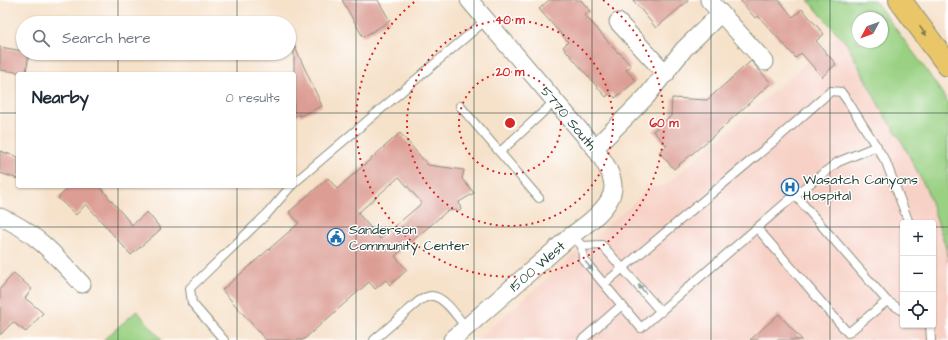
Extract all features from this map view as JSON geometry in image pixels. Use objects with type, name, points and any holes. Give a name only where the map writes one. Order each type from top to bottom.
[{"type":"highway","points":[[900,0],[948,65]]},
{"type":"street","name":"5770 South","points":[[469,0],[595,148],[609,171],[613,187]]},
{"type":"street","points":[[709,0],[765,62]]},
{"type":"street","points":[[595,148],[646,97],[666,74],[684,49],[721,13]]},
{"type":"street","points":[[618,22],[666,74]]},
{"type":"street","name":"1500 West","points":[[452,340],[577,241],[592,219],[604,207],[613,187]]},
{"type":"street","points":[[0,217],[15,224],[38,240],[82,284]]},
{"type":"lane","points":[[296,181],[486,20]]},
{"type":"lane","points":[[604,284],[622,267],[779,137],[831,91],[841,92],[877,146],[886,162],[908,220]]},
{"type":"lane","points":[[500,152],[555,101]]},
{"type":"lane","points":[[460,106],[539,198]]},
{"type":"lane","points":[[661,312],[602,245],[577,241],[583,259],[641,328],[661,312],[795,195],[838,162],[877,146]]},
{"type":"lane","points":[[224,340],[192,303],[190,288],[267,214],[289,188]]},
{"type":"lane","points":[[795,195],[887,301],[900,309]]},
{"type":"lane","points":[[758,228],[848,333],[887,301]]},
{"type":"lane","points":[[374,340],[419,301],[426,297],[432,296],[438,297],[444,302],[466,328]]},
{"type":"lane","points":[[582,340],[622,305]]},
{"type":"lane","points":[[928,328],[931,340]]},
{"type":"shaded area","name":"Wasatch Canyons Hospital","points":[[838,35],[847,44],[884,115],[900,138],[928,193],[946,248],[948,261],[948,340],[477,340],[641,196],[647,188],[666,185]]},
{"type":"green space","points":[[808,0],[874,0],[883,12],[852,12],[852,48],[888,48],[888,19],[948,102],[948,261],[946,248],[928,193],[900,138],[884,115],[847,44]]},
{"type":"green space","points":[[137,311],[162,340],[103,340]]},
{"type":"building","points":[[342,0],[378,0],[390,21],[363,37]]},
{"type":"building","points":[[549,0],[581,0],[590,11],[585,15],[631,66],[626,70],[636,81],[615,98],[611,93],[606,97],[563,47],[568,42],[539,9]]},
{"type":"building","points":[[633,0],[689,0],[656,28]]},
{"type":"building","points":[[740,0],[779,0],[793,17],[802,9],[824,34],[816,41],[836,64],[822,77],[801,53],[796,58],[758,16],[755,18]]},
{"type":"building","points":[[0,47],[16,50],[16,60],[28,60],[26,72],[0,70]]},
{"type":"building","points":[[296,49],[322,106],[300,116],[299,114],[296,116],[296,72],[294,72]]},
{"type":"building","points":[[751,61],[771,83],[711,138],[674,169],[659,152],[667,146],[653,131],[671,116],[672,98],[707,100]]},
{"type":"building","name":"Sanderson Community Center","points":[[400,133],[428,165],[464,170],[462,179],[474,193],[459,202],[461,210],[447,211],[395,256],[407,270],[390,285],[386,280],[375,289],[369,282],[303,340],[266,340],[222,290],[299,223],[289,212],[328,178],[337,189]],"holes":[[[399,177],[422,203],[380,239],[358,213]]]},
{"type":"building","points":[[0,151],[16,156],[16,178],[0,173]]},
{"type":"building","points":[[68,188],[101,188],[132,225],[147,212],[161,229],[131,255],[86,204],[76,215],[58,198]]},
{"type":"building","points":[[14,273],[32,289],[25,298],[43,313],[26,332],[13,322],[0,335],[0,289]]},
{"type":"building","points":[[779,314],[802,340],[750,340]]},
{"type":"place","name":"Wasatch Canyons Hospital","points":[[790,187]]},
{"type":"place","name":"Sanderson Community Center","points":[[336,237]]}]
